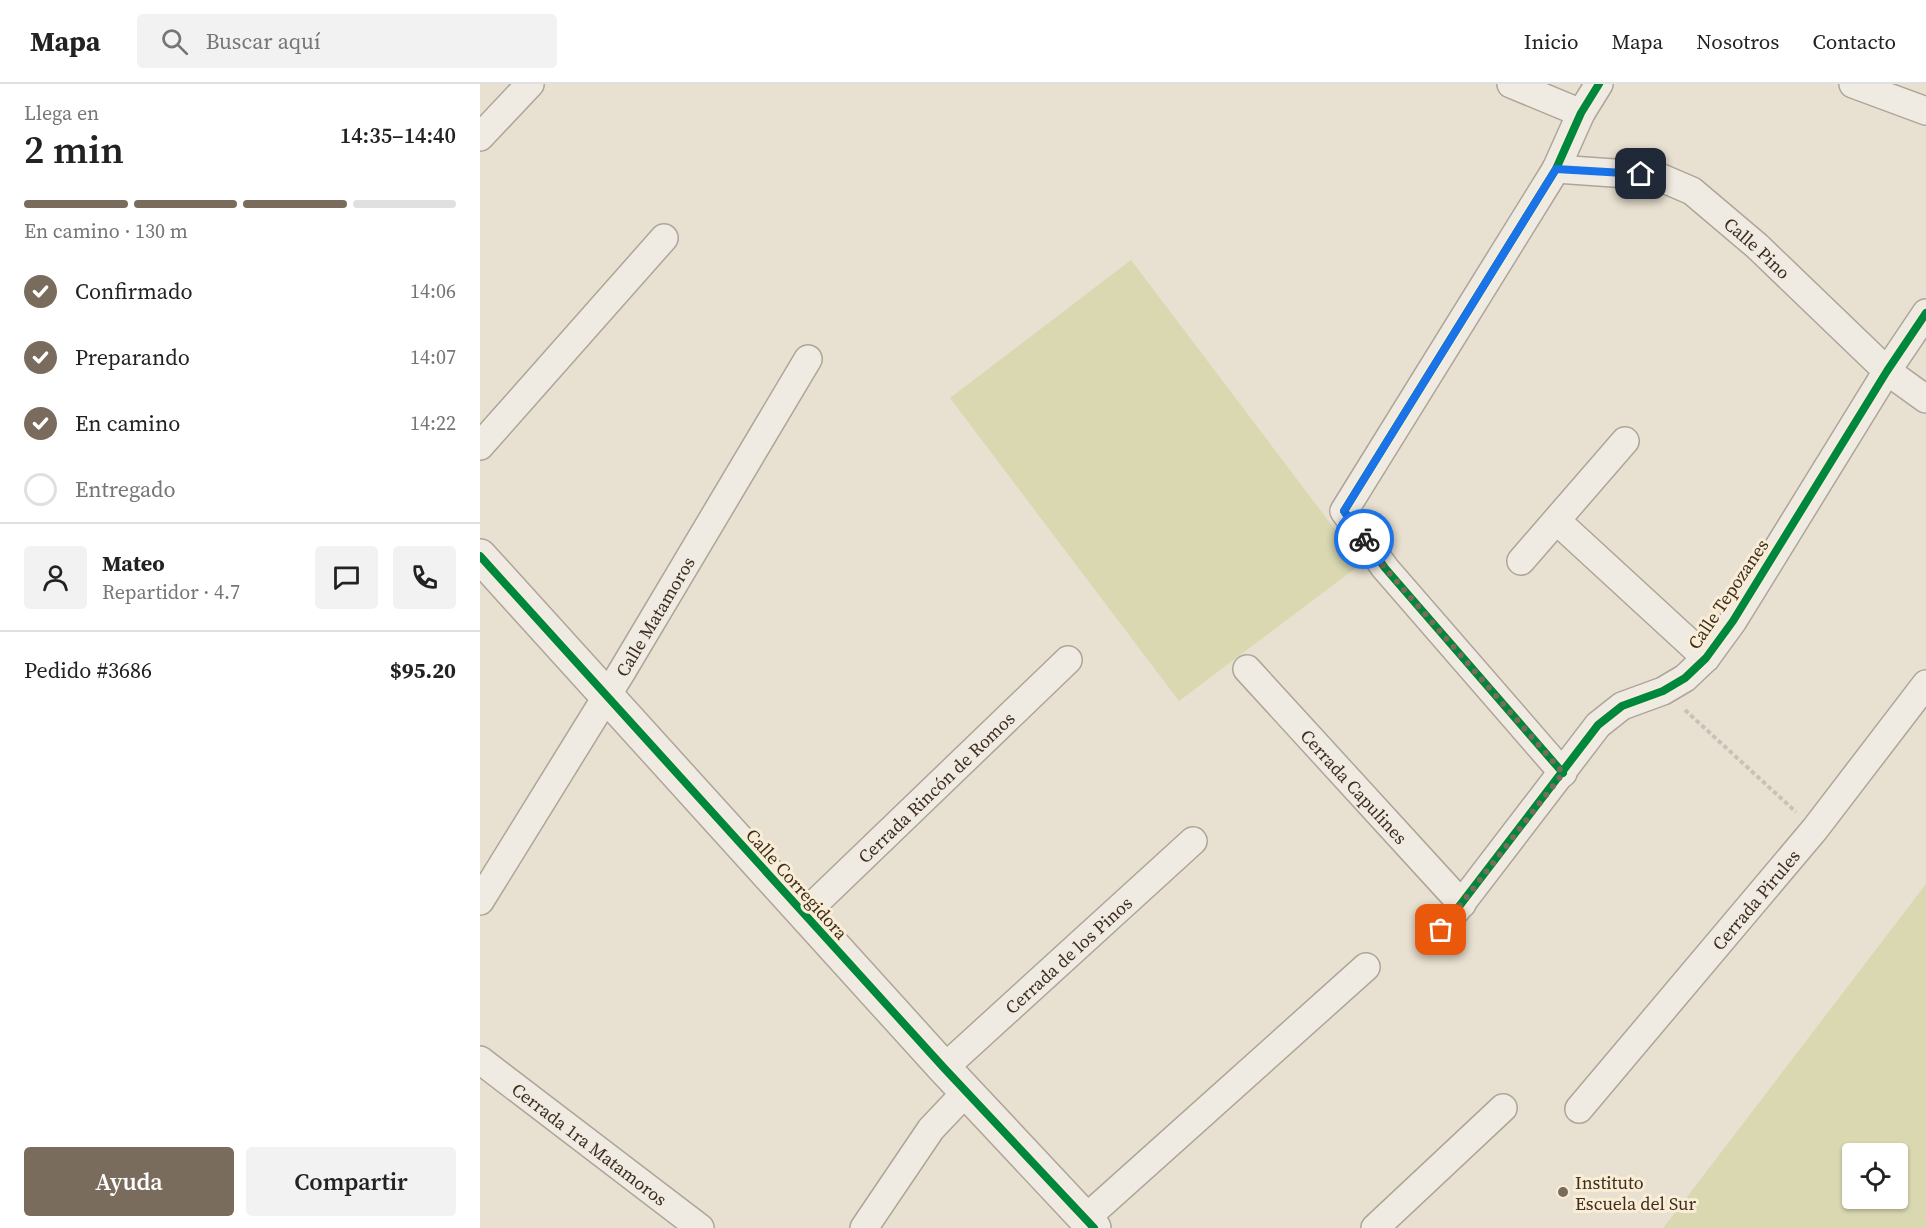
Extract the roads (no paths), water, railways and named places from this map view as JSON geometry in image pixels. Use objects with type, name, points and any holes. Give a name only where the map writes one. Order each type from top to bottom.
[{"type":"street","points":[[480,137],[530,84]]},
{"type":"street","points":[[1511,84],[1581,113]]},
{"type":"street","points":[[1563,773],[1385,568],[1344,511],[1556,169],[1581,113],[1599,84]]},
{"type":"street","points":[[1853,84],[1926,111]]},
{"type":"street","name":"Calle Pino","points":[[1556,169],[1657,176],[1692,191],[1757,246],[1887,371],[1926,399]]},
{"type":"street","points":[[480,446],[664,238]]},
{"type":"street","name":"Calle Tepozanes","points":[[1441,930],[1598,725],[1622,706],[1664,691],[1685,678],[1706,658],[1733,621],[1887,371],[1926,313]]},
{"type":"street","name":"Calle Matamoros","points":[[480,901],[607,695],[808,359]]},
{"type":"street","points":[[1521,561],[1625,441]]},
{"type":"street","points":[[1557,521],[1706,658]]},
{"type":"street","name":"Calle Corregidora","points":[[480,556],[944,1068],[1090,1223]]},
{"type":"street","name":"Cerrada Rincón de Romos","points":[[804,914],[1068,660]]},
{"type":"street","name":"Cerrada Capulines","points":[[1247,669],[1462,904]]},
{"type":"street","name":"Cerrada Pirules","points":[[1579,1109],[1815,829],[1926,684]]},
{"type":"street","name":"Cerrada de los Pinos","points":[[944,1068],[1192,841]]},
{"type":"street","points":[[1090,1223],[1366,967]]},
{"type":"street","name":"Cerrada 1ra Matamoros","points":[[480,1060],[700,1228]]},
{"type":"street","points":[[864,1228],[931,1129],[967,1091]]},
{"type":"street","points":[[1375,1228],[1503,1108]]},
{"type":"place","name":"Instituto Escuela del Sur","points":[[1563,1192]]}]
